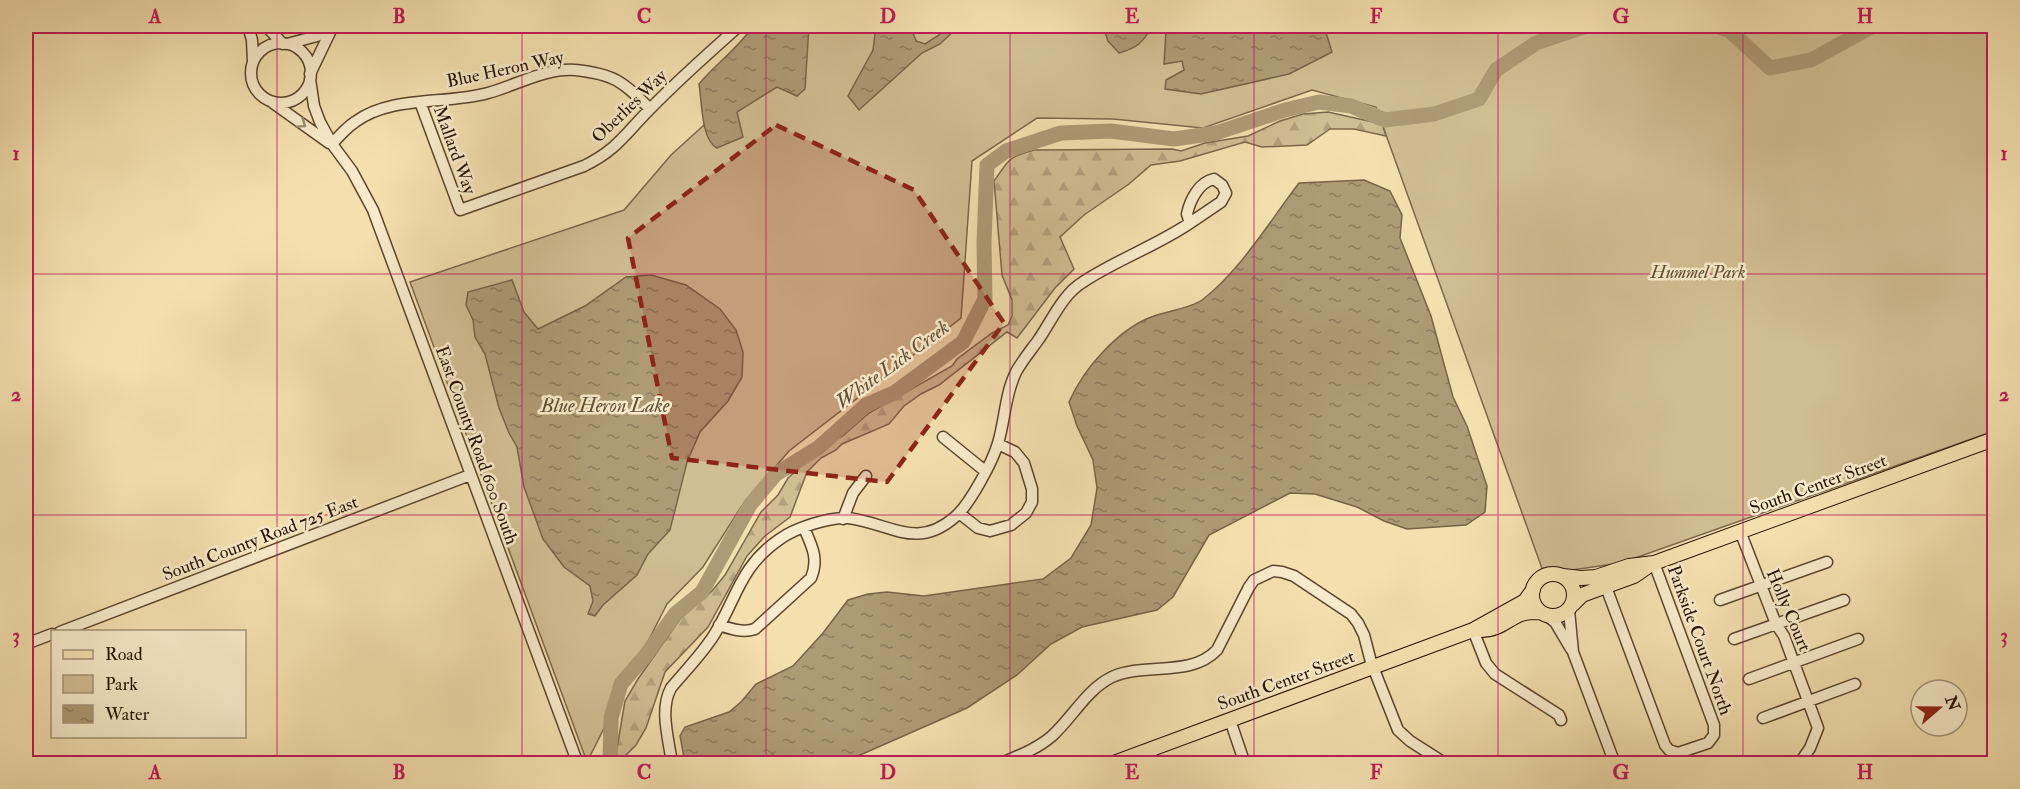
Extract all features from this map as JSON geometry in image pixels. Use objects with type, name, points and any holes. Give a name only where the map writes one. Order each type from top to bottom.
[{"type":"main road","name":"South Center Street","points":[[1571,607],[1582,595],[1634,576],[1654,563],[1995,439]]},
{"type":"main road","name":"South Center Street","points":[[1563,576],[1596,577],[1629,566],[1654,563]]},
{"type":"main road","points":[[1557,574],[1563,576],[1572,585],[1574,598],[1571,607],[1558,616],[1543,614],[1533,602],[1535,584],[1545,576],[1557,574]]},
{"type":"main road","name":"South Center Street","points":[[1111,764],[1473,630],[1525,601],[1533,590]]},
{"type":"main road","name":"South Center Street","points":[[1473,630],[1489,630],[1504,625],[1524,613],[1543,614]]},
{"type":"street","points":[[248,26],[252,40],[253,85],[259,94],[272,102],[282,103],[296,99],[304,92],[334,26]]},
{"type":"street","points":[[266,26],[284,44],[304,55],[309,64],[310,76]]},
{"type":"street","points":[[253,62],[263,49],[273,44],[284,44],[317,36],[334,26]]},
{"type":"street","name":"Oberlies Way","points":[[460,210],[584,166],[600,158],[618,144],[650,109],[739,26]]},
{"type":"street","name":"Blue Heron Way","points":[[332,144],[357,120],[404,104],[488,93],[539,75],[563,70],[616,78],[650,109]]},
{"type":"street","name":"East County Road 600 South","points":[[310,76],[316,114],[332,144],[352,171],[373,210],[578,761]]},
{"type":"street","name":"East County Road 600 South","points":[[272,102],[332,144]]},
{"type":"street","name":"Mallard Way","points":[[420,102],[460,210]]},
{"type":"street","points":[[672,764],[665,708],[667,696],[714,634],[753,561],[781,538],[834,519],[848,518],[908,534],[932,530],[959,513],[986,471],[998,444],[1016,371],[1074,288],[1190,224]]},
{"type":"street","points":[[943,437],[986,471]]},
{"type":"street","points":[[959,513],[978,528],[990,531],[1011,525],[1026,513],[1033,497],[1024,463],[1015,452],[998,444]]},
{"type":"street","name":"South County Road 725 East","points":[[65,630],[470,475]]},
{"type":"street","points":[[843,519],[853,493],[866,476]]},
{"type":"street","points":[[719,625],[745,631],[755,629],[811,578],[815,555],[804,528]]},
{"type":"street","name":"Holly Court","points":[[1740,531],[1776,624],[1784,636],[1818,729],[1810,748],[1799,764]]},
{"type":"street","points":[[1720,600],[1827,562]]},
{"type":"street","name":"Parkside Court North","points":[[1606,587],[1665,745],[1673,752],[1682,752],[1708,743],[1715,729],[1654,563]]},
{"type":"street","points":[[999,764],[1032,750],[1047,740],[1109,678],[1125,673],[1191,665],[1211,656],[1217,650],[1254,580],[1273,571],[1294,576],[1351,614],[1358,623],[1398,730],[1410,741],[1446,764]]},
{"type":"street","points":[[1734,639],[1844,600]]},
{"type":"street","points":[[1571,607],[1573,652]]},
{"type":"street","points":[[1543,614],[1555,622],[1573,652],[1615,764]]},
{"type":"street","points":[[1473,630],[1486,663],[1495,674],[1558,715],[1561,720]]},
{"type":"street","points":[[26,644],[51,634]]},
{"type":"street","points":[[1749,679],[1858,639]]},
{"type":"street","points":[[1763,717],[1855,684]]},
{"type":"street","points":[[1230,720],[1245,764]]},
{"type":"highlighted area","points":[[776,125],[914,190],[1004,323],[887,482],[672,458],[628,238]]},
{"type":"green space","name":"Hummel Park","points":[[813,26],[1994,26],[1994,431],[1621,563],[1544,574],[1376,107],[1312,90],[1203,128],[1113,119],[1037,118],[972,161],[961,318],[789,451],[741,507],[703,567],[667,604],[587,762],[410,282],[624,210],[671,155]]},
{"type":"green space","points":[[1328,112],[1382,124],[1386,136],[1354,129],[1330,129],[1307,145],[1262,147],[1245,142],[1180,161],[1151,165],[1129,184],[1084,215],[1060,237],[1074,269],[1055,288],[1017,338],[1007,332],[939,385],[904,406],[889,424],[842,444],[821,458],[807,472],[790,517],[765,536],[747,556],[708,627],[665,672],[646,728],[636,745],[624,757],[615,760],[625,701],[638,679],[680,619],[712,591],[725,575],[761,512],[778,495],[788,478],[810,458],[844,435],[869,413],[952,366],[957,359],[992,333],[1008,325],[1012,316],[1012,300],[1002,275],[994,181],[1009,160],[1034,150],[1172,149],[1181,151],[1205,143],[1248,136],[1280,121],[1303,114]]},
{"type":"water","points":[[753,26],[809,26],[805,89],[797,96],[777,87],[737,112],[743,137],[717,148],[712,144],[705,129],[699,84]]},
{"type":"water","points":[[876,26],[912,30],[916,41],[925,44],[939,35],[945,26],[959,26],[940,44],[922,53],[859,110],[848,96],[873,50]]},
{"type":"water","points":[[1103,26],[1152,26],[1139,44],[1119,53],[1108,41]]},
{"type":"water","points":[[1169,26],[1262,26],[1274,31],[1289,26],[1324,26],[1332,52],[1289,74],[1201,94],[1165,89],[1166,80],[1184,70],[1182,61],[1164,64],[1166,31]]},
{"type":"water","points":[[1364,180],[1390,191],[1402,215],[1400,238],[1431,316],[1453,397],[1467,426],[1487,486],[1485,512],[1466,525],[1407,529],[1384,521],[1357,507],[1315,494],[1290,493],[1209,535],[1173,597],[1157,610],[1082,627],[1051,644],[1017,675],[967,708],[842,763],[785,763],[773,755],[738,763],[685,763],[680,736],[685,727],[729,712],[756,684],[793,666],[823,633],[848,600],[868,594],[887,592],[924,596],[1043,579],[1071,558],[1091,525],[1097,488],[1093,460],[1069,402],[1093,363],[1116,340],[1141,322],[1197,303],[1216,288],[1254,245],[1299,183]]},
{"type":"water","name":"Blue Heron Lake","points":[[651,275],[686,285],[720,309],[736,330],[743,352],[742,377],[728,401],[700,432],[687,462],[670,530],[648,554],[637,575],[603,605],[595,616],[588,614],[593,601],[590,586],[564,567],[543,539],[524,487],[517,447],[499,408],[485,354],[475,337],[473,320],[466,305],[468,292],[512,280],[524,312],[538,329],[585,306],[626,277]]},
{"type":"waterway","name":"White Lick Creek","points":[[610,764],[611,718],[621,684],[646,655],[675,614],[702,592],[750,505],[776,474],[818,448],[866,405],[894,393],[963,342],[985,299],[984,242],[987,165],[1006,151],[1061,133],[1111,131],[1174,139],[1216,133],[1285,110],[1319,102],[1351,106],[1385,120],[1434,114],[1479,99],[1496,70],[1536,43],[1587,26]]},
{"type":"waterway","name":"White Lick Creek","points":[[1715,26],[1730,31],[1770,68],[1811,60],[1873,26]]}]
